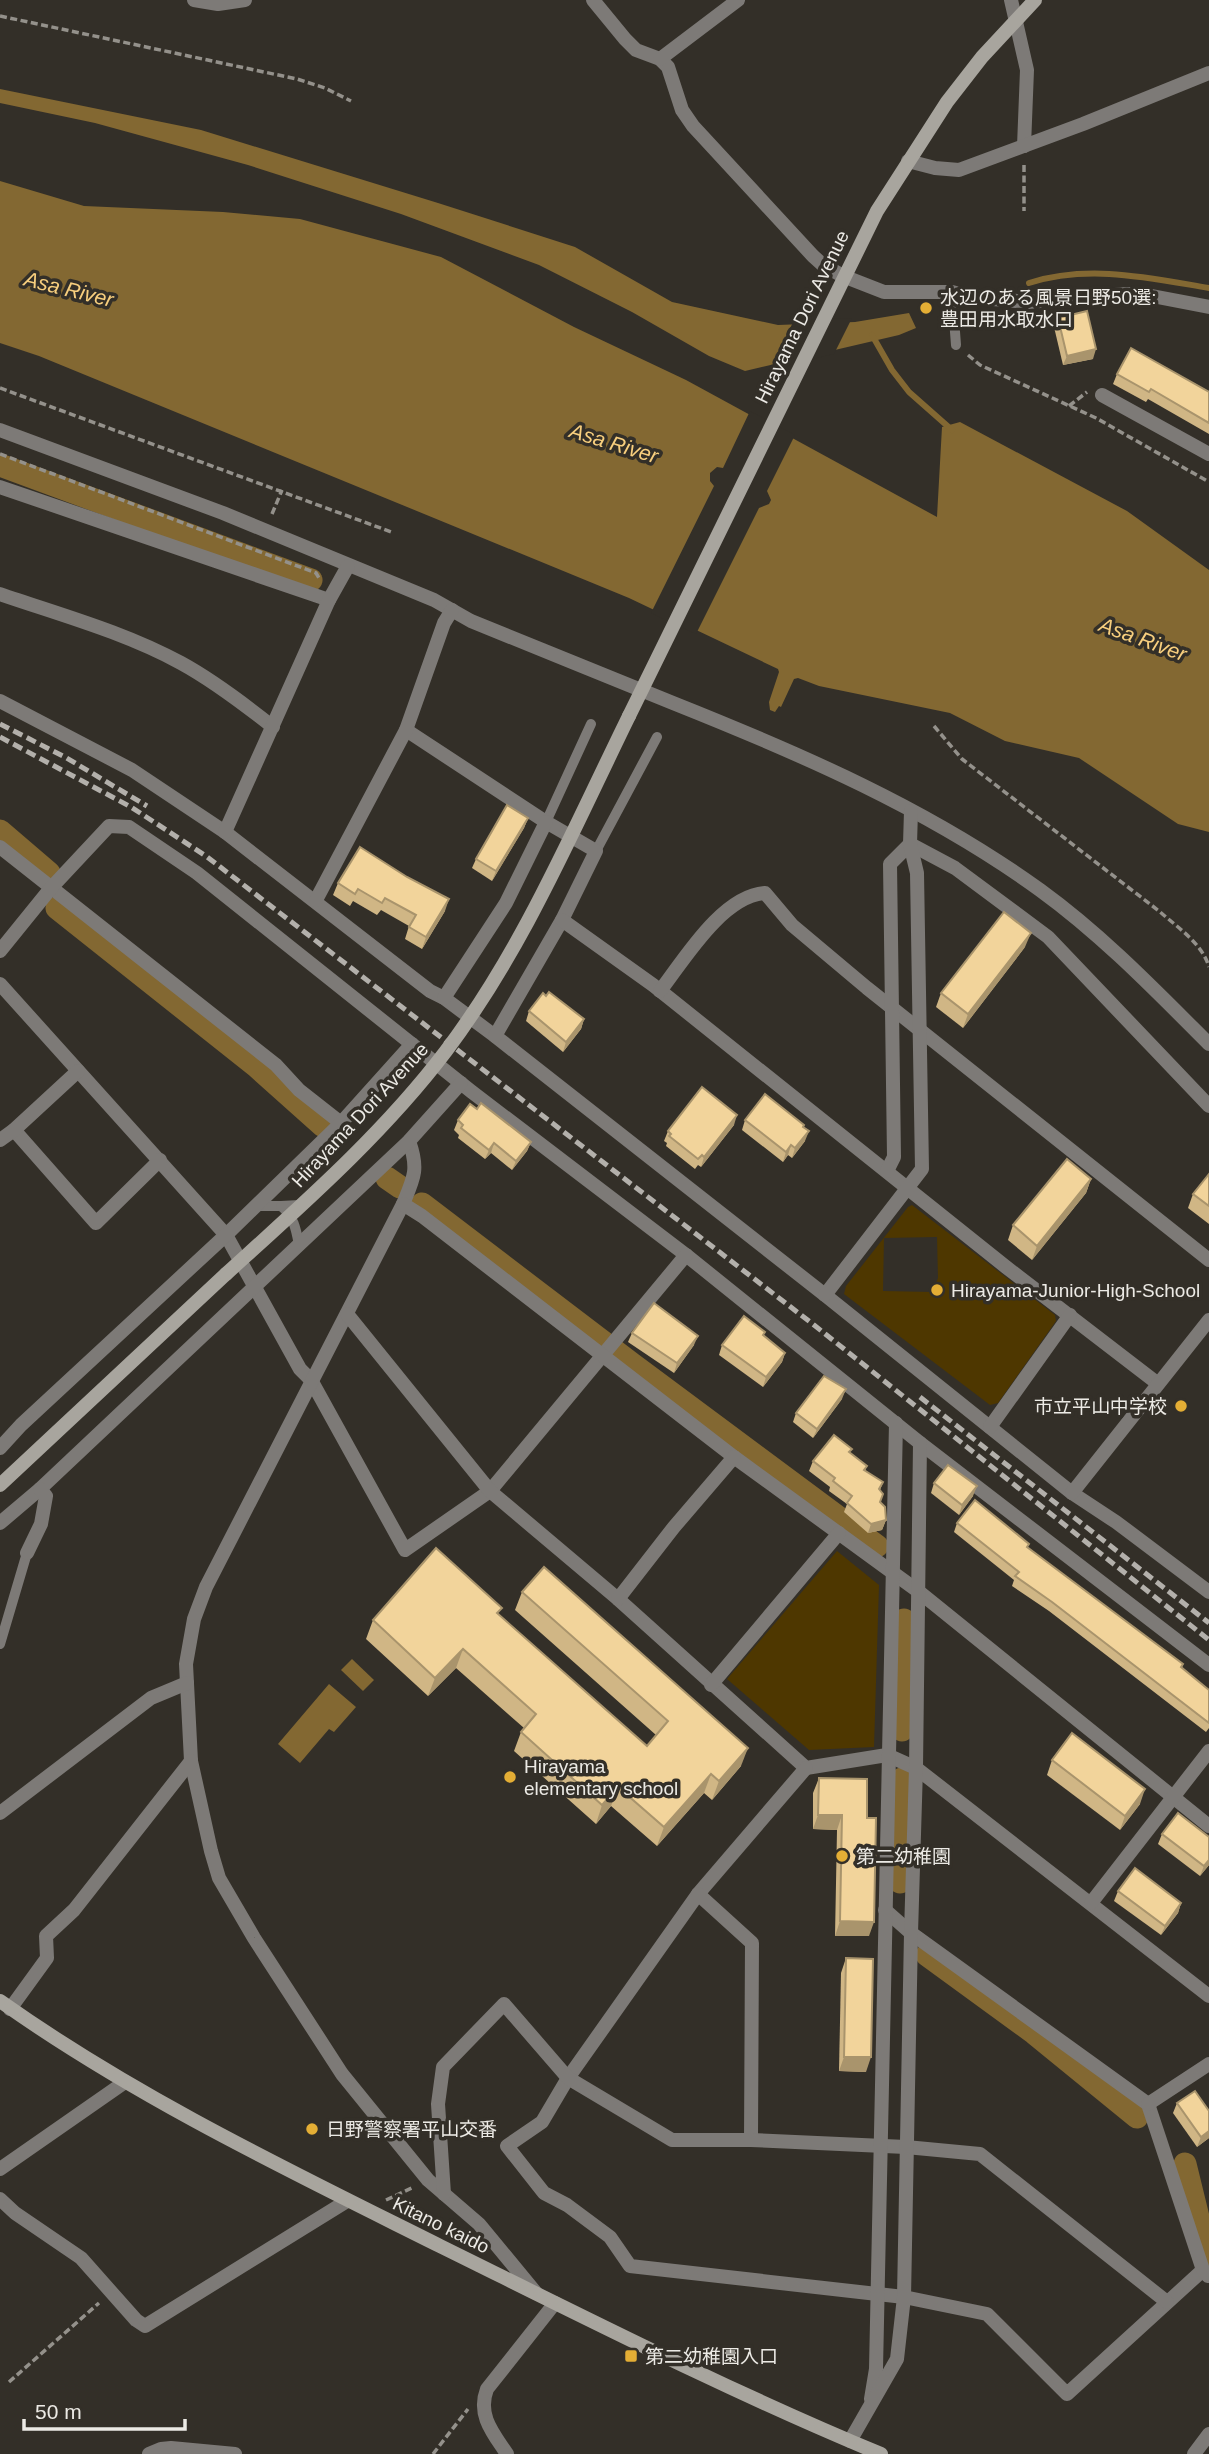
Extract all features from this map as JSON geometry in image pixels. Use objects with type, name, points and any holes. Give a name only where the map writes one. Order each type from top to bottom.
[{"type":"main road","name":"Hirayama Dori Avenue","points":[[0,1485],[366,1143],[450,1045],[486,992],[531,916],[877,211],[947,102],[1016,18],[1035,0]]},
{"type":"main road","name":"Kitano kaido","points":[[5,2005],[125,2082],[347,2201],[631,2342],[881,2454]]},
{"type":"street","points":[[194,0],[218,4],[245,0]]},
{"type":"street","points":[[593,0],[636,50],[660,59],[668,67],[682,110],[693,126],[813,256],[843,276],[884,292],[952,292],[1007,302],[1127,294],[1209,306]]},
{"type":"street","points":[[660,59],[738,0]]},
{"type":"street","points":[[1011,0],[1027,70],[1024,146]]},
{"type":"street","points":[[908,161],[935,168],[959,170],[1209,73]]},
{"type":"street","points":[[1102,395],[1209,454]]},
{"type":"street","points":[[0,430],[223,513],[434,600],[471,621],[644,684],[803,756],[974,846],[1041,891],[1128,963],[1209,1044]]},
{"type":"street","points":[[0,487],[329,600]]},
{"type":"street","points":[[225,832],[329,600],[348,566]]},
{"type":"street","points":[[0,594],[129,638],[157,651],[208,679],[274,727]]},
{"type":"street","points":[[316,900],[406,730],[443,623],[452,610]]},
{"type":"street","points":[[0,701],[132,769],[225,832],[430,991],[444,998],[495,1036],[1072,1493],[1116,1522],[1209,1592]]},
{"type":"street","points":[[406,730],[545,822],[596,851],[562,920],[495,1036]]},
{"type":"street","points":[[825,1295],[922,1169],[917,873],[910,844],[911,811]]},
{"type":"street","points":[[444,998],[506,903],[545,822]]},
{"type":"street","points":[[0,951],[51,888],[109,826],[129,827],[197,873],[461,1083],[686,1255],[920,1443],[1209,1665]]},
{"type":"street","points":[[887,1171],[894,1157],[890,864],[910,844]]},
{"type":"street","points":[[910,844],[955,868],[1048,937],[1209,1106]]},
{"type":"street","points":[[0,847],[276,1065],[299,1090],[341,1123]]},
{"type":"street","points":[[660,991],[719,914],[757,893],[765,893],[792,925],[1209,1260]]},
{"type":"street","points":[[562,920],[660,991],[1157,1383]]},
{"type":"street","points":[[0,984],[226,1235],[300,1369],[312,1380],[405,1550],[490,1491],[686,1255]]},
{"type":"street","points":[[0,1448],[257,1206],[341,1123],[412,1044]]},
{"type":"street","points":[[0,1140],[78,1070]]},
{"type":"street","points":[[0,1523],[40,1489],[409,1142],[461,1083]]},
{"type":"street","points":[[14,1130],[96,1223],[160,1160]]},
{"type":"street","points":[[409,1142],[416,1170],[403,1204],[206,1587],[194,1619],[186,1664],[191,1761],[219,1878],[233,1905],[342,2074],[428,2180],[479,2224],[536,2293]]},
{"type":"street","points":[[403,1204],[734,1457],[918,1591],[1209,1826]]},
{"type":"street","points":[[347,1314],[490,1491],[618,1599],[806,1768]]},
{"type":"street","points":[[990,1427],[1070,1315]]},
{"type":"street","points":[[1072,1493],[1209,1320]]},
{"type":"street","points":[[870,2404],[876,2369],[895,1423]]},
{"type":"street","points":[[850,2441],[897,2359],[904,2297],[920,1443]]},
{"type":"street","points":[[618,1599],[674,1527],[734,1457]]},
{"type":"street","points":[[27,1553],[46,1508],[46,1496],[40,1489]]},
{"type":"street","points":[[712,1685],[839,1533]]},
{"type":"street","points":[[0,1813],[152,1698],[187,1683]]},
{"type":"street","points":[[1091,1903],[1209,1751]]},
{"type":"street","points":[[885,1910],[911,1933],[1148,2104],[1206,2273],[1167,2302],[1068,2394],[987,2314],[904,2297],[630,2266],[610,2237],[567,2205],[544,2193],[507,2146],[542,2122],[568,2078],[698,1894],[806,1768],[887,1755],[916,1768],[1209,1996]]},
{"type":"street","points":[[5,2005],[47,1958],[46,1936],[75,1910],[191,1761]]},
{"type":"street","points":[[698,1894],[752,1943],[751,2140]]},
{"type":"street","points":[[444,2194],[438,2104],[443,2067],[504,2004],[568,2078],[672,2140],[751,2140],[906,2147],[981,2154],[1167,2302]]},
{"type":"street","points":[[1148,2104],[1209,2064]]},
{"type":"street","points":[[0,2169],[125,2082]]},
{"type":"street","points":[[0,2199],[15,2213],[81,2258],[136,2320],[145,2326],[347,2201]]},
{"type":"street","points":[[506,2454],[485,2419],[482,2402],[487,2389],[555,2303]]},
{"type":"street","points":[[1194,2454],[1209,2434]]},
{"type":"street","points":[[149,2454],[161,2449],[234,2454]]},
{"type":"lane","points":[[952,292],[956,345]]},
{"type":"lane","points":[[545,822],[592,724]]},
{"type":"lane","points":[[596,851],[657,737]]},
{"type":"lane","points":[[479,1009],[514,955],[575,840]]},
{"type":"lane","points":[[257,1206],[293,1207],[309,1202],[371,1141],[433,1072]]},
{"type":"lane","points":[[281,1206],[292,1217],[299,1245]]},
{"type":"lane","points":[[0,1644],[27,1553]]},
{"type":"path","points":[[0,16],[297,79],[325,88],[351,102]]},
{"type":"path","points":[[1024,146],[1024,211]]},
{"type":"path","points":[[956,345],[981,365],[1096,418],[1209,482]]},
{"type":"path","points":[[0,388],[394,533]]},
{"type":"path","points":[[0,454],[316,573],[321,583]]},
{"type":"path","points":[[268,523],[282,491]]},
{"type":"path","points":[[934,726],[962,759],[1159,911],[1207,955],[1209,967]]},
{"type":"path","points":[[364,2208],[428,2180]]},
{"type":"path","points":[[9,2382],[111,2292]]},
{"type":"path","points":[[433,2454],[471,2404],[482,2402]]},
{"type":"shaded area","points":[[912,1205],[1055,1315],[1056,1321],[998,1403],[990,1405],[844,1294],[846,1286],[908,1207]],"holes":[[[937,1237],[938,1278],[932,1292],[883,1291],[884,1238]]]},
{"type":"shaded area","points":[[837,1551],[879,1585],[874,1747],[809,1750],[727,1679]]},
{"type":"water","points":[[0,89],[201,130],[438,203],[575,247],[672,302],[778,325],[855,322],[909,313],[916,328],[899,335],[745,371],[709,356],[632,312],[539,265],[401,214],[248,165],[95,123],[0,103]]},
{"type":"water","name":"Asa River","points":[[0,181],[84,206],[223,212],[300,219],[441,257],[574,327],[686,380],[937,517],[942,427],[960,422],[1127,511],[1209,570],[1209,832],[1178,824],[1079,758],[1005,741],[950,713],[819,686],[798,678],[794,679],[781,707],[775,712],[770,710],[769,702],[778,669],[629,598],[39,356],[0,343]]},
{"type":"water","points":[[352,1659],[374,1680],[363,1691],[341,1670]]},
{"type":"water","points":[[329,1684],[356,1707],[334,1732],[329,1729],[300,1763],[278,1744]]},
{"type":"pier","points":[[852,318],[834,354],[771,369],[794,320]]},
{"type":"pier","points":[[750,411],[795,435],[767,491],[771,500],[769,504],[759,508],[696,634],[651,613],[714,486],[710,481],[710,473],[717,467],[723,468]]},
{"type":"building","points":[[1087,311],[1096,349],[1067,356],[1058,318]]},
{"type":"building","points":[[1131,348],[1209,392],[1209,423],[1151,389],[1149,392],[1117,374]]},
{"type":"building","points":[[507,805],[528,818],[496,871],[476,859]]},
{"type":"building","points":[[360,847],[407,877],[449,899],[426,937],[409,927],[416,915],[385,898],[382,903],[358,889],[355,894],[338,883]]},
{"type":"building","points":[[1004,912],[1031,933],[968,1014],[941,993]]},
{"type":"building","points":[[549,992],[584,1019],[566,1042],[529,1011],[543,993],[546,996]]},
{"type":"building","points":[[702,1087],[737,1115],[704,1157],[702,1155],[698,1159],[669,1136],[671,1134],[668,1131]]},
{"type":"building","points":[[765,1094],[809,1131],[795,1148],[791,1145],[786,1152],[745,1120]]},
{"type":"building","points":[[481,1103],[531,1142],[516,1161],[494,1143],[489,1150],[461,1128],[463,1125],[458,1120],[470,1104],[477,1109]]},
{"type":"building","points":[[1067,1159],[1091,1179],[1037,1246],[1013,1225]]},
{"type":"building","points":[[1209,1174],[1209,1206],[1193,1194]]},
{"type":"building","points":[[654,1303],[698,1336],[677,1363],[632,1333]]},
{"type":"building","points":[[744,1316],[765,1332],[763,1335],[785,1353],[766,1377],[722,1345]]},
{"type":"building","points":[[824,1376],[846,1389],[817,1429],[796,1413]]},
{"type":"building","points":[[834,1435],[852,1449],[849,1452],[867,1466],[864,1470],[883,1482],[879,1489],[883,1494],[880,1502],[885,1507],[886,1520],[871,1524],[847,1503],[852,1496],[813,1461]]},
{"type":"building","points":[[948,1465],[977,1486],[962,1505],[934,1483]]},
{"type":"building","points":[[975,1500],[1029,1544],[1027,1547],[1183,1664],[1181,1667],[1209,1690],[1209,1723],[1015,1576],[1019,1572],[957,1523]]},
{"type":"building","points":[[436,1548],[502,1608],[497,1613],[647,1746],[668,1721],[522,1592],[544,1567],[748,1748],[719,1781],[711,1774],[664,1827],[618,1787],[602,1805],[521,1732],[536,1714],[463,1649],[435,1678],[373,1620]]},
{"type":"building","points":[[1072,1733],[1145,1789],[1125,1816],[1052,1760]]},
{"type":"building","points":[[819,1778],[867,1779],[867,1818],[876,1818],[874,1922],[840,1921],[842,1815],[818,1815]]},
{"type":"building","points":[[1178,1813],[1209,1837],[1209,1860],[1204,1866],[1162,1834]]},
{"type":"building","points":[[1135,1868],[1181,1903],[1165,1926],[1118,1891]]},
{"type":"building","points":[[846,1958],[873,1959],[871,2057],[844,2057]]},
{"type":"building","points":[[1195,2091],[1209,2111],[1209,2131],[1201,2137],[1177,2103]]},
{"type":"waterway","points":[[1029,283],[1074,274],[1096,274],[1142,277],[1209,288]]},
{"type":"waterway","points":[[872,335],[892,370],[909,392],[952,430]]},
{"type":"waterway","points":[[0,465],[311,580]]},
{"type":"waterway","points":[[0,831],[49,873]]},
{"type":"waterway","points":[[57,908],[256,1066],[323,1126]]},
{"type":"waterway","points":[[387,1178],[400,1187]]},
{"type":"waterway","points":[[422,1204],[877,1546]]},
{"type":"waterway","points":[[902,1730],[904,1620]]},
{"type":"waterway","points":[[900,1882],[902,1779]]},
{"type":"waterway","points":[[927,1955],[1034,2033],[1137,2117]]},
{"type":"waterway","points":[[1185,2164],[1209,2254]]},
{"type":"railway","points":[[0,724],[65,757],[147,806]]},
{"type":"railway","points":[[0,737],[131,807],[206,856],[814,1325],[1209,1640]]},
{"type":"railway","points":[[920,1397],[1209,1623]]},
{"type":"place","name":"水辺のある風景日野50選: 豊田用水取水口","points":[[926,308]]},
{"type":"place","name":"Hirayama-Junior-High-School","points":[[937,1290]]},
{"type":"place","name":"市立平山中学校","points":[[1181,1406]]},
{"type":"place","name":"Hirayama elementary school","points":[[510,1777]]},
{"type":"place","name":"第二幼稚園","points":[[842,1856]]},
{"type":"place","name":"日野警察署平山交番","points":[[312,2129]]},
{"type":"place","name":"第二幼稚園入口","points":[[631,2356]]}]
